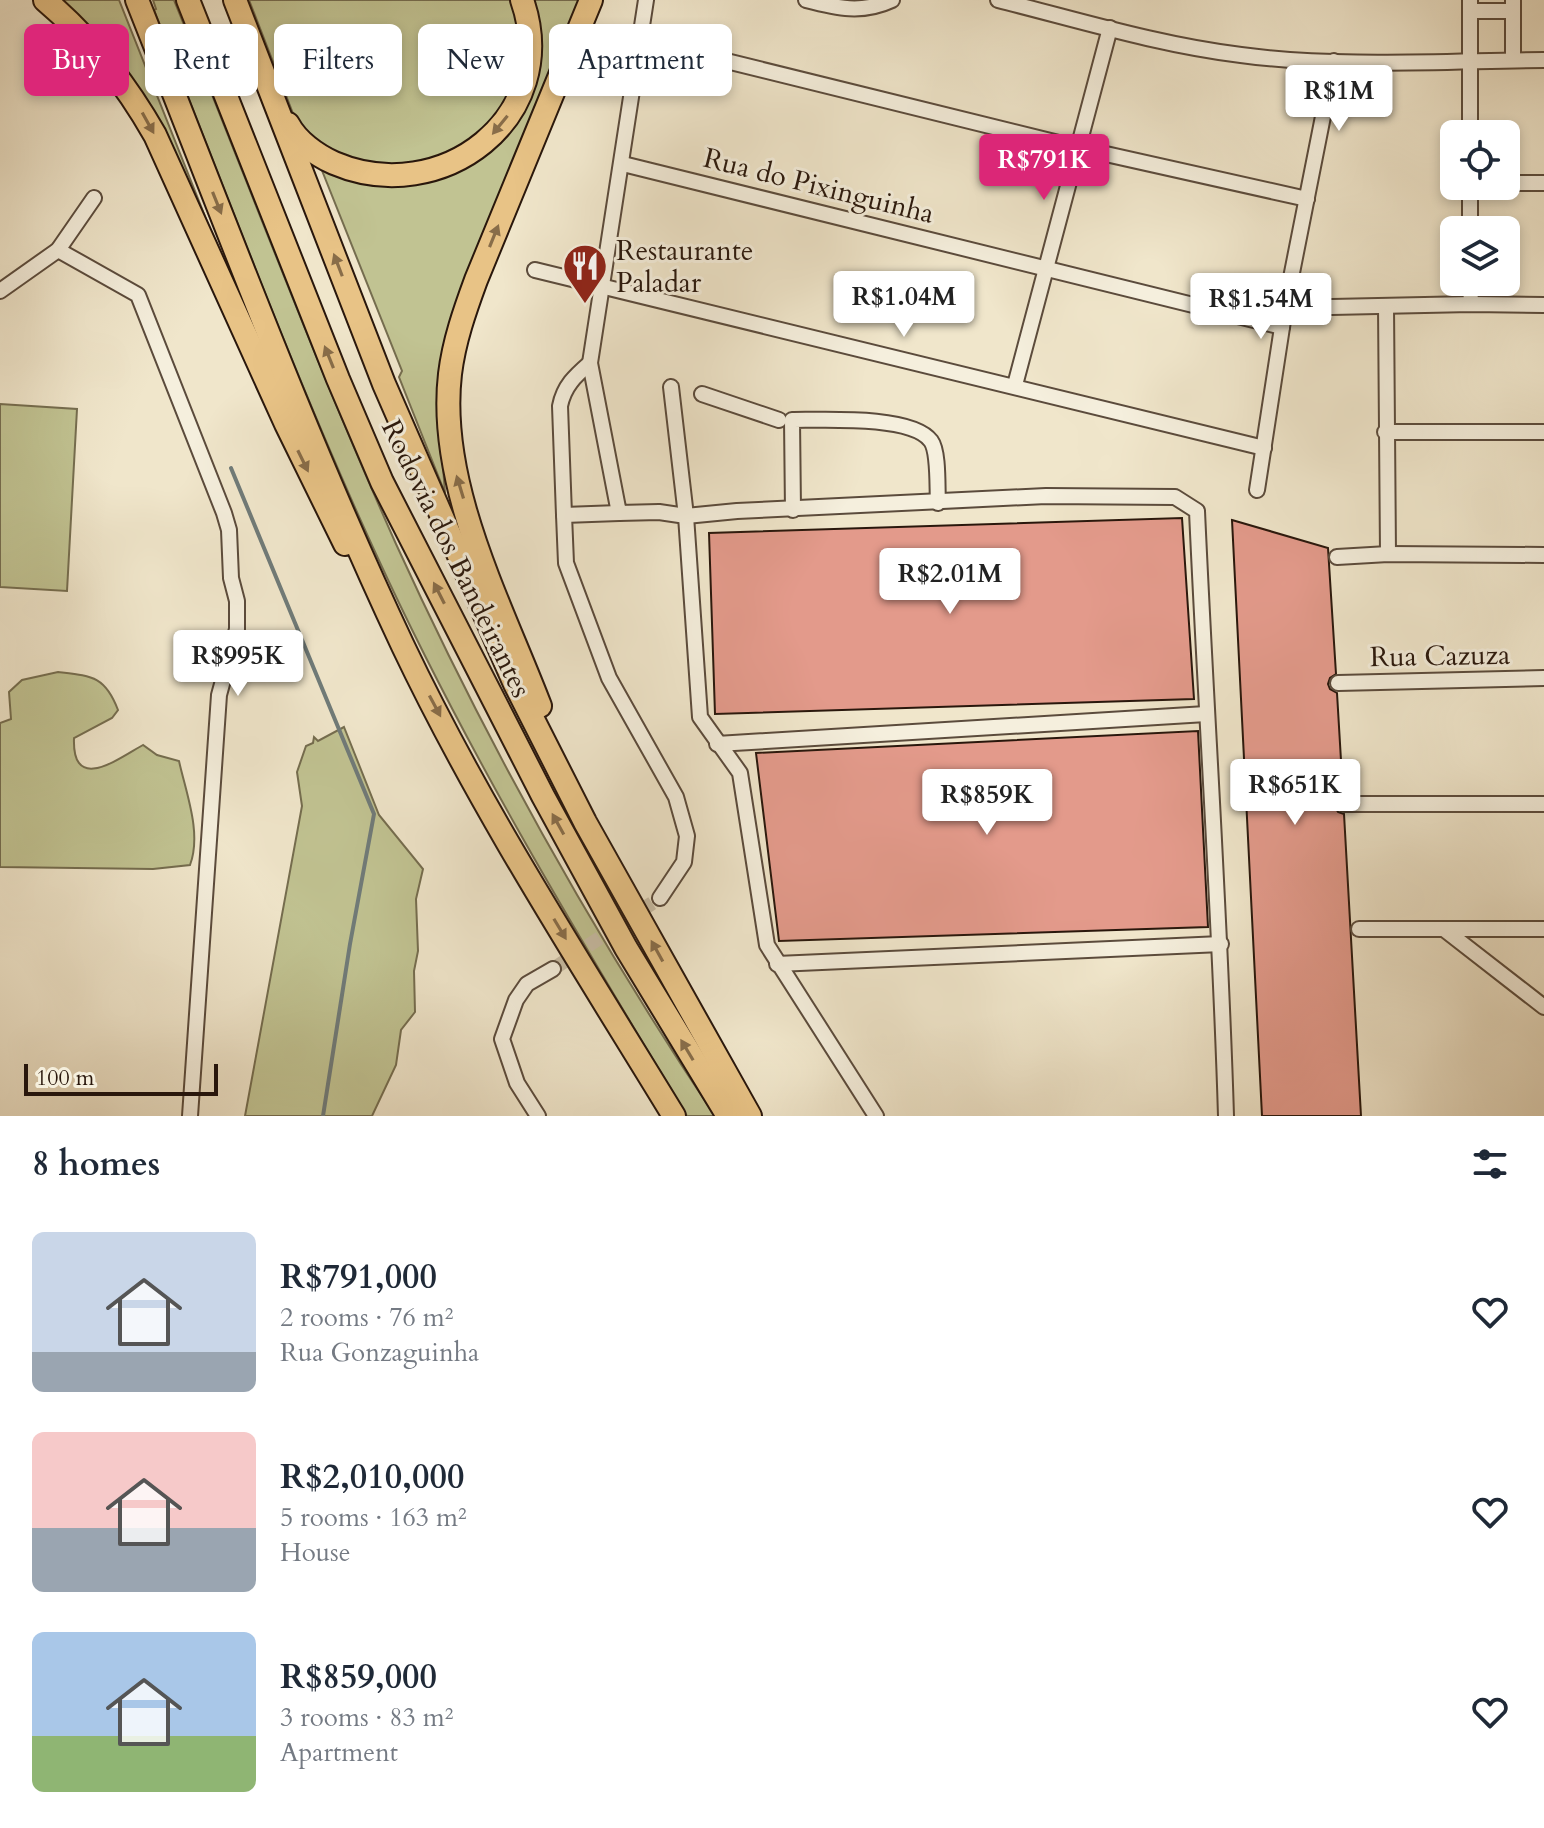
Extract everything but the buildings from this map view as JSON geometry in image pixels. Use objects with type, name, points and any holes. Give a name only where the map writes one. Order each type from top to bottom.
[{"type":"highway","points":[[45,0],[75,25],[101,53],[136,101],[155,135],[333,522],[404,647],[499,829],[674,1116]]},
{"type":"highway","points":[[137,0],[294,397],[404,647]]},
{"type":"highway","name":"Rodovia dos Bandeirantes","points":[[188,0],[382,482],[543,796],[626,948],[728,1116]]},
{"type":"highway","points":[[235,0],[384,384],[515,684],[585,822],[750,1116]]},
{"type":"highway","points":[[264,76],[292,132],[324,158],[369,174],[399,176],[431,170],[459,161],[487,142],[506,120],[521,95],[530,41],[522,0]]},
{"type":"highway","points":[[585,822],[478,549],[452,461],[449,416],[453,358],[476,280],[591,0]]},
{"type":"street","points":[[643,24],[646,0]]},
{"type":"street","points":[[806,0],[842,10],[862,10],[892,0]]},
{"type":"street","points":[[998,0],[1239,55],[1334,61],[1544,60]]},
{"type":"street","points":[[1470,120],[1470,5],[1513,6],[1513,60]]},
{"type":"street","points":[[1015,385],[1110,28]]},
{"type":"street","points":[[1257,490],[1285,308],[1334,61]]},
{"type":"street","points":[[732,62],[1079,148],[1307,199]]},
{"type":"street","points":[[619,513],[590,363],[633,96]]},
{"type":"street","name":"Rua do Pixinguinha","points":[[623,164],[1282,327]]},
{"type":"street","points":[[1520,183],[1544,183]]},
{"type":"street","points":[[0,291],[58,250],[94,198]]},
{"type":"street","points":[[58,250],[138,295],[229,530],[237,629],[219,695],[190,1116]]},
{"type":"street","points":[[535,270],[1264,448]]},
{"type":"street","points":[[1471,296],[1471,304]]},
{"type":"street","points":[[1285,308],[1544,305]]},
{"type":"street","points":[[1386,306],[1388,554]]},
{"type":"street","points":[[590,363],[572,378],[560,406],[566,563],[609,678],[676,797],[687,836],[684,862],[660,898]]},
{"type":"street","points":[[671,387],[686,516],[700,717],[740,773],[767,945],[876,1116]]},
{"type":"street","points":[[702,394],[779,420]]},
{"type":"street","points":[[793,510],[792,420],[882,421],[924,434],[935,448],[938,503]]},
{"type":"street","points":[[1385,432],[1544,432]]},
{"type":"street","points":[[564,515],[659,512],[686,516],[909,501],[938,503],[1046,496],[1175,497],[1197,511],[1221,944],[1226,1116]]},
{"type":"street","points":[[1337,557],[1388,554],[1544,555]]},
{"type":"street","name":"Rua Cazuza","points":[[1338,683],[1544,678]]},
{"type":"street","points":[[717,744],[1206,714]]},
{"type":"street","points":[[1344,804],[1544,804]]},
{"type":"street","points":[[1359,929],[1544,929]]},
{"type":"street","points":[[1445,930],[1544,1007]]},
{"type":"street","points":[[777,964],[1221,944]]},
{"type":"street","points":[[538,1116],[517,1083],[502,1039],[516,1000],[527,984],[553,969]]},
{"type":"green space","points":[[54,0],[119,0],[129,24],[72,24]]},
{"type":"green space","points":[[153,0],[174,0],[184,24],[160,24]]},
{"type":"green space","points":[[249,0],[513,0],[521,24],[418,24],[418,96],[509,96],[503,111],[456,154],[410,167],[339,159],[308,135],[294,116],[286,96],[402,96],[402,24],[274,24],[274,64]]},
{"type":"green space","points":[[529,0],[584,0],[574,24],[549,24],[549,83],[464,284],[441,440],[445,493],[399,377],[402,371],[319,163],[373,182],[509,129],[514,96],[533,96],[533,24],[525,24]]},
{"type":"green space","points":[[129,25],[145,65],[145,96],[157,96],[210,229],[206,232],[179,168],[125,96],[129,96]]},
{"type":"green space","points":[[188,96],[212,96],[367,477],[467,691],[585,908],[715,1116],[687,1116],[482,766],[376,554],[289,352]]},
{"type":"green space","points":[[0,404],[77,409],[67,591],[0,587]]},
{"type":"green space","points":[[58,672],[96,680],[108,690],[118,710],[112,718],[74,738],[75,755],[80,765],[88,769],[98,768],[143,745],[157,755],[179,761],[194,826],[190,865],[153,869],[0,867],[0,723],[11,719],[9,692],[22,680]]},
{"type":"green space","points":[[344,727],[379,815],[423,869],[416,899],[418,951],[414,971],[415,1012],[401,1030],[396,1065],[372,1116],[245,1116],[302,806],[297,772],[306,746],[313,743],[314,737],[318,741]]},
{"type":"waterway","points":[[231,468],[374,814],[323,1116]]},
{"type":"tunnel","points":[[553,969],[660,898]]},
{"type":"place","name":"Restaurante Paladar","points":[[585,305]]}]
